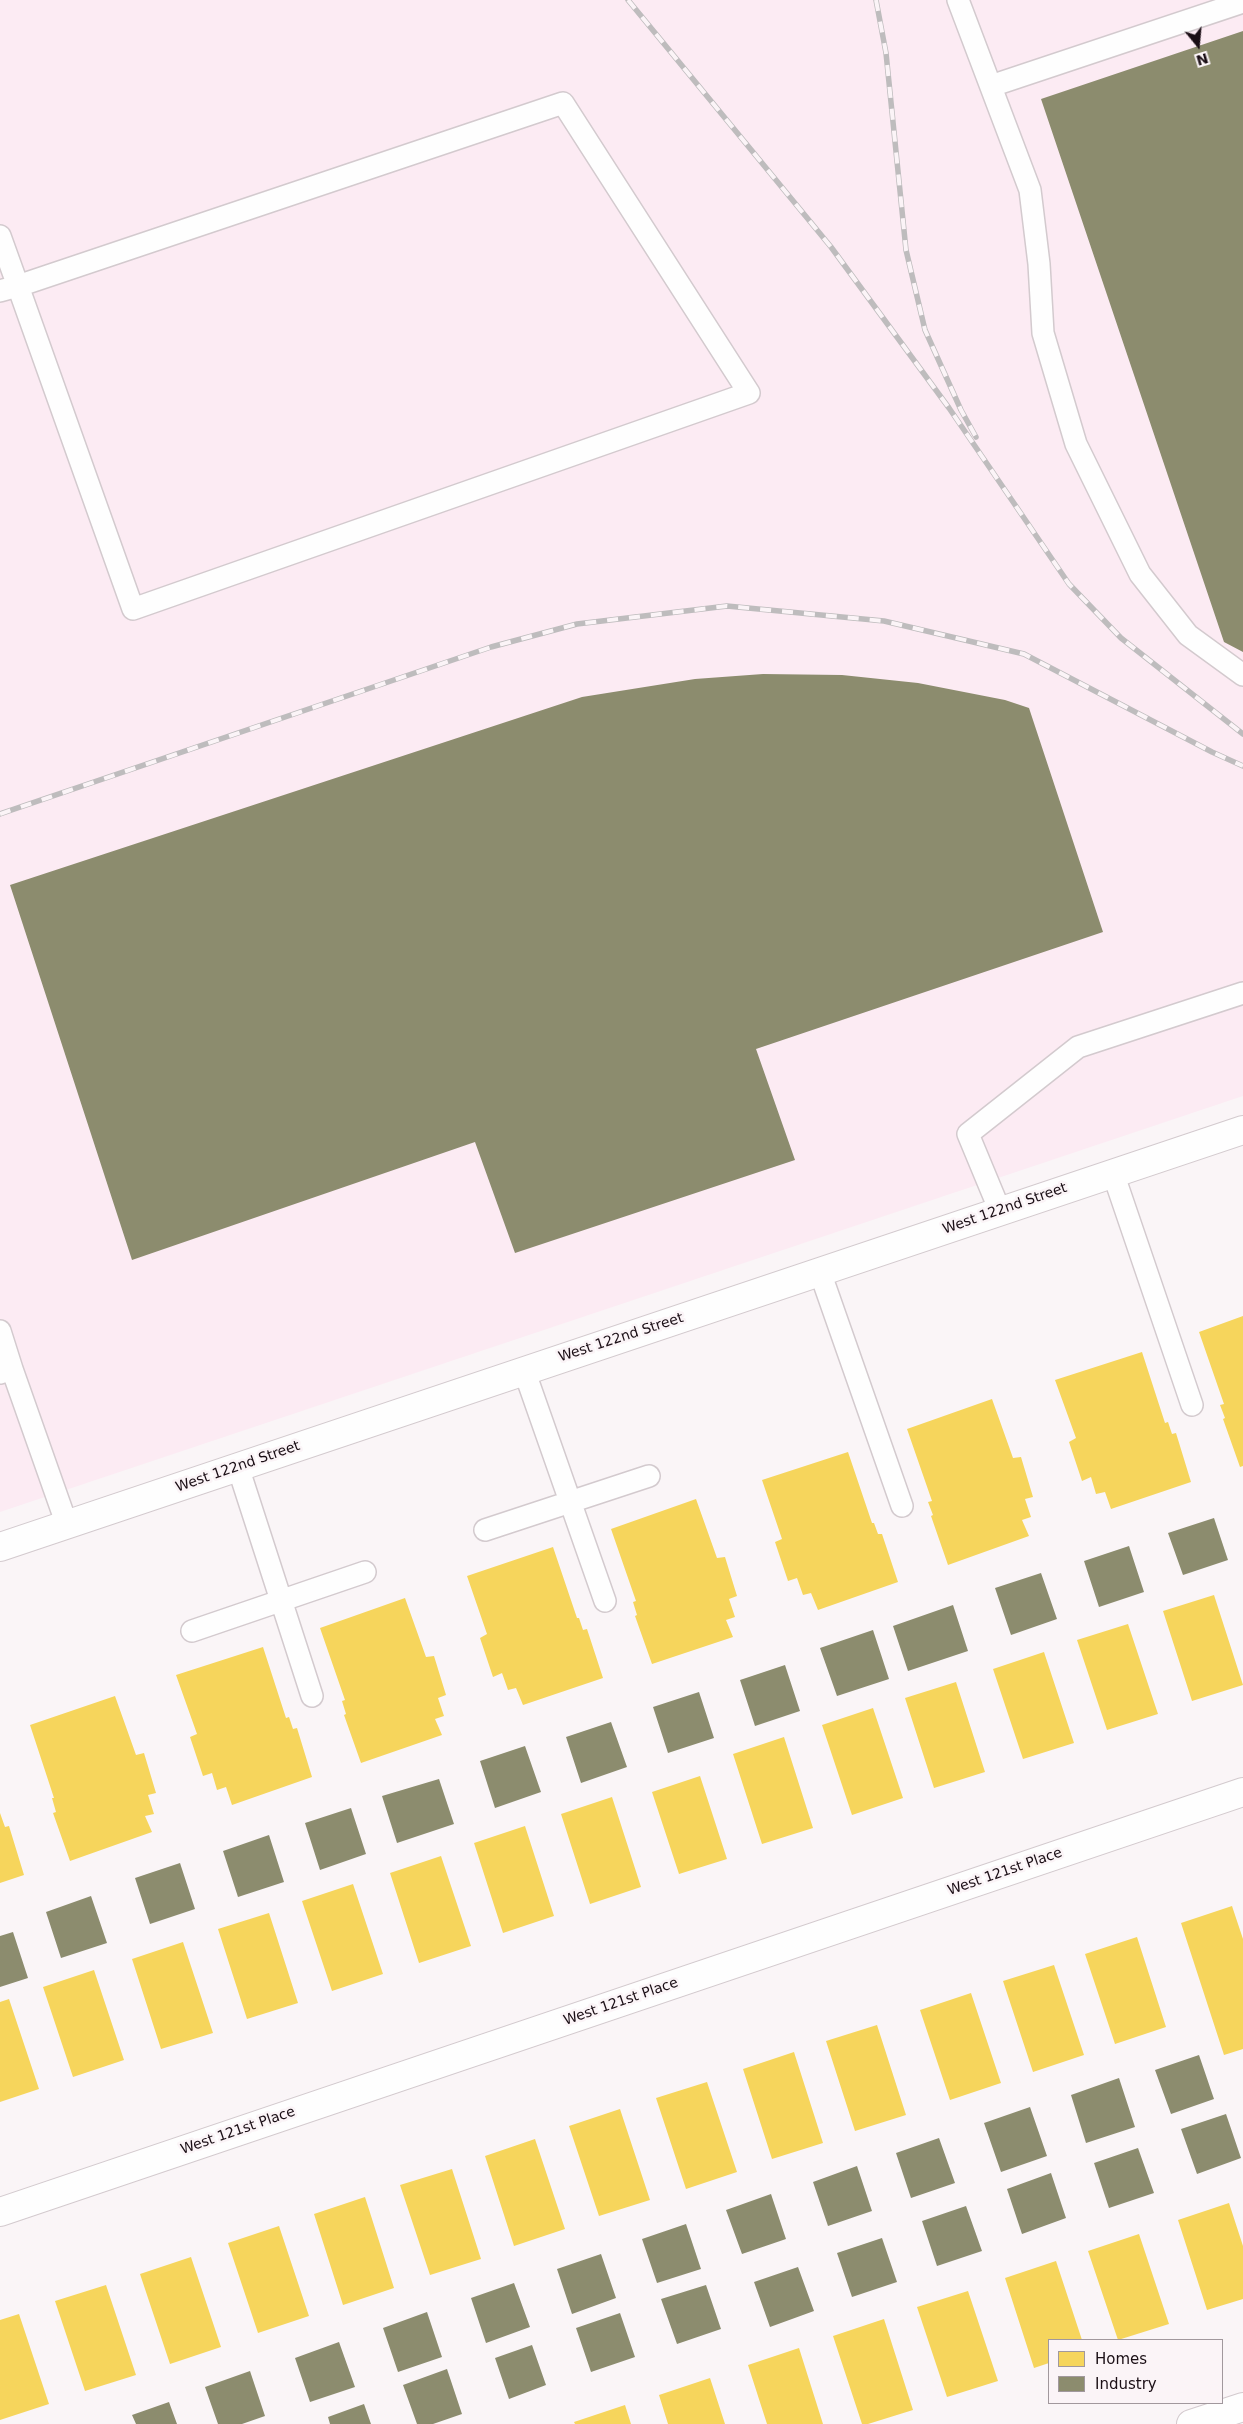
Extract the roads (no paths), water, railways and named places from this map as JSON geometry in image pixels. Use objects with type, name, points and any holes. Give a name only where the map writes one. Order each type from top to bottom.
[{"type":"street","name":"West 122nd Street","points":[[0,1547],[1243,1130]]},
{"type":"street","name":"West 121st Place","points":[[0,2212],[1243,1792]]},
{"type":"street","points":[[1191,2424],[1243,2407]]},
{"type":"lane","points":[[958,0],[1030,190],[1039,264],[1043,333],[1076,444],[1140,574],[1188,635],[1243,675]]},
{"type":"lane","points":[[991,86],[1216,5],[1243,2]]},
{"type":"lane","points":[[0,236],[9,288],[133,609],[749,393],[563,103],[9,288]]},
{"type":"lane","points":[[1000,1211],[968,1134],[1078,1047],[1243,993]]},
{"type":"lane","points":[[1113,1173],[1192,1406]]},
{"type":"lane","points":[[820,1272],[902,1506]]},
{"type":"lane","points":[[0,1331],[6,1371],[67,1525]]},
{"type":"lane","points":[[524,1370],[605,1601]]},
{"type":"lane","points":[[238,1467],[312,1696]]},
{"type":"lane","points":[[485,1530],[649,1476]]},
{"type":"lane","points":[[192,1631],[365,1572]]},
{"type":"railway","points":[[628,0],[831,247],[949,408],[1069,584],[1121,638],[1243,734]]},
{"type":"railway","points":[[876,0],[886,53],[906,250],[925,330],[961,410],[976,437]]},
{"type":"railway","points":[[0,814],[491,647],[577,624],[727,606],[884,621],[1024,654],[1212,752],[1243,766]]}]
